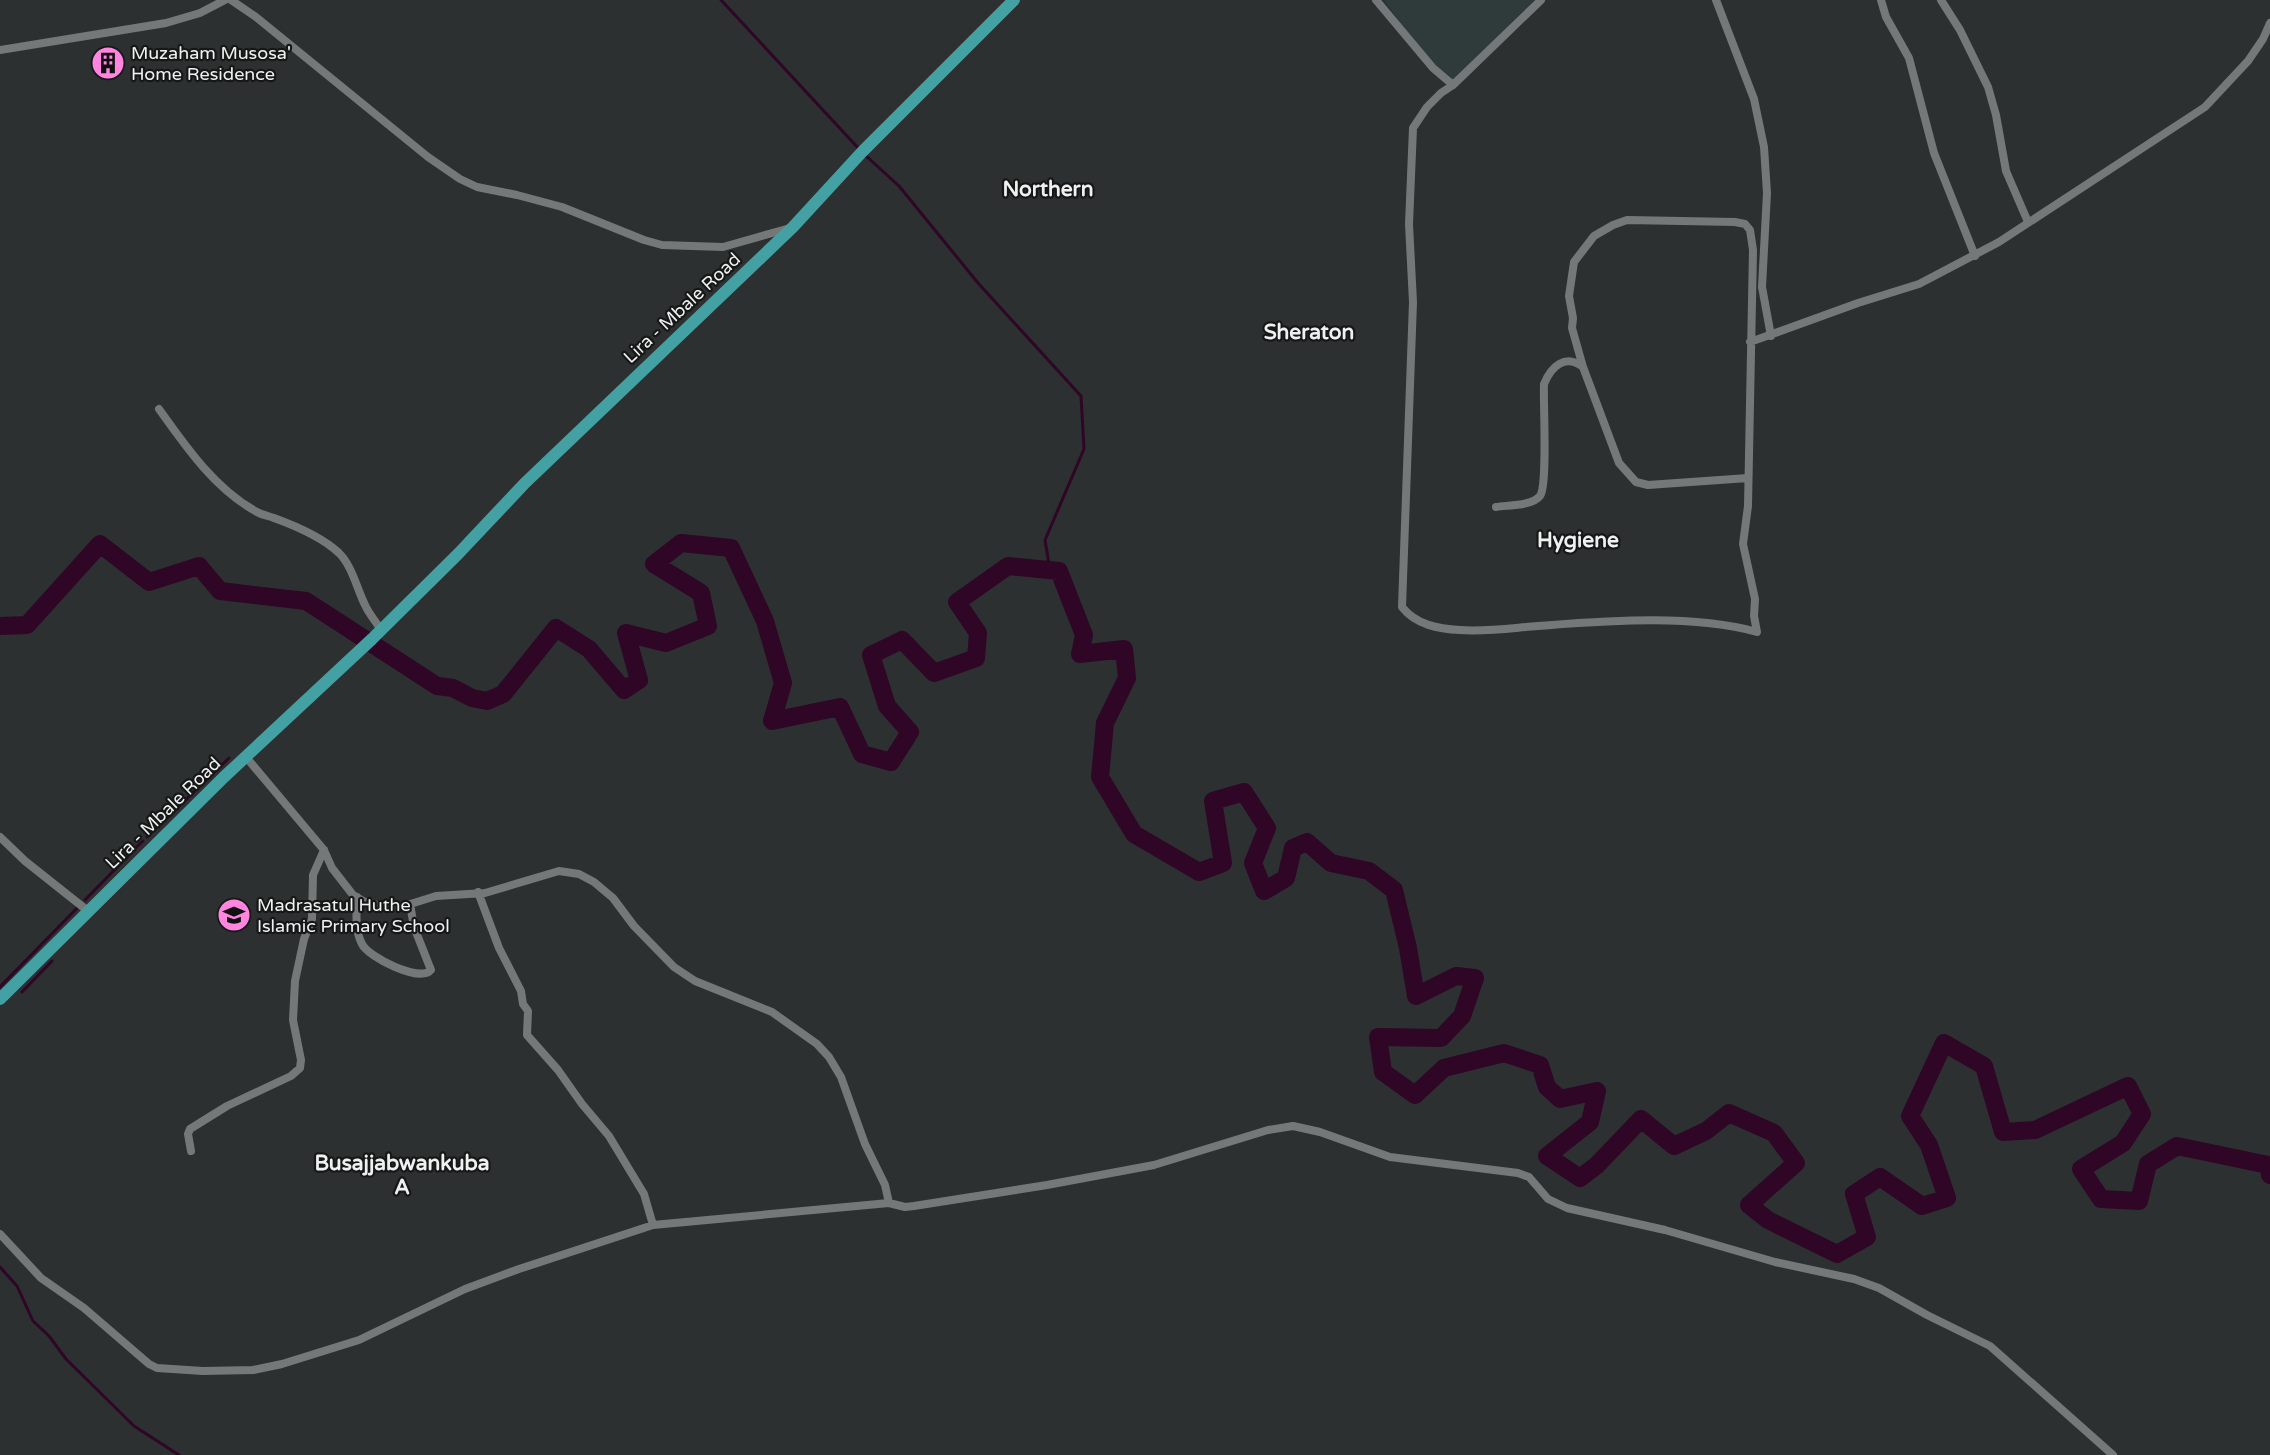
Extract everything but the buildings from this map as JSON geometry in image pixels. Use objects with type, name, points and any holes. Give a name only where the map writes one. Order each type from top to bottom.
[{"type":"main road","name":"Lira - Mbale Road","points":[[0,999],[246,757],[377,634],[533,475],[793,227],[862,152],[1014,0]]},
{"type":"street","points":[[0,50],[166,23],[200,13],[225,0]]},
{"type":"street","points":[[231,0],[256,17],[428,157],[460,179],[477,187],[562,207],[662,245],[723,248],[793,227]]},
{"type":"street","points":[[1376,0],[1432,68],[1453,86]]},
{"type":"street","points":[[1541,0],[1453,86],[1441,93],[1427,107],[1413,128],[1409,224],[1413,302],[1402,608],[1421,623],[1460,630],[1661,621],[1734,626],[1757,632],[1754,616],[1755,599],[1743,544],[1749,478],[1753,250],[1748,226],[1735,222],[1627,220],[1607,228],[1587,242],[1577,255],[1571,272],[1569,296],[1573,318],[1572,328],[1583,367],[1619,463],[1636,482],[1648,485],[1749,478]]},
{"type":"street","points":[[1716,0],[1754,99],[1764,147],[1767,193],[1762,287],[1771,336]]},
{"type":"street","points":[[1881,0],[1886,17],[1910,58],[1934,153],[1975,256]]},
{"type":"street","points":[[1941,0],[1960,30],[1988,87],[2006,171],[2028,222]]},
{"type":"street","points":[[1750,342],[1858,303],[1919,284],[1975,256],[2205,107],[2248,61],[2263,39],[2270,23]]},
{"type":"street","points":[[1496,507],[1533,501],[1539,497],[1542,492],[1544,470],[1544,384],[1549,373],[1562,362],[1569,360],[1583,367]]},
{"type":"street","points":[[159,409],[186,447],[237,499],[259,514],[293,526],[323,541],[340,554],[352,573],[377,634]]},
{"type":"street","points":[[246,757],[324,850],[338,876],[357,897],[373,905],[394,908],[436,896],[485,892],[559,871],[586,877],[610,895],[634,926],[674,967],[695,981],[772,1012],[817,1044],[841,1077],[865,1144],[885,1185],[889,1203]]},
{"type":"street","points":[[0,837],[25,861],[88,911]]},
{"type":"street","points":[[191,1151],[188,1134],[190,1129],[227,1106],[291,1076],[300,1068],[301,1060],[293,1020],[295,981],[304,939],[312,919],[313,875],[324,850]]},
{"type":"street","points":[[478,892],[499,948],[521,991],[523,1004],[528,1011],[527,1035],[558,1070],[609,1136],[644,1194],[653,1224]]},
{"type":"street","points":[[357,897],[356,929],[363,947],[382,961],[416,974],[425,975],[431,970],[414,927],[410,904]]},
{"type":"street","points":[[0,1234],[41,1278],[84,1308],[149,1364],[157,1368],[183,1371],[265,1368],[359,1340],[468,1288],[586,1245],[653,1224],[889,1203],[905,1207],[1047,1185],[1154,1165],[1280,1126],[1305,1128],[1390,1157],[1518,1173],[1528,1176],[1548,1199],[1567,1208],[1665,1230],[1775,1262],[1854,1279],[1874,1286],[1990,1346],[2113,1455]]},
{"type":"shaded area","points":[[1384,0],[1534,0],[1454,81],[1423,54]]},
{"type":"waterway","points":[[721,0],[860,150]]},
{"type":"waterway","points":[[865,155],[899,186],[978,283],[1081,396],[1084,449],[1045,540],[1050,570]]},
{"type":"waterway","points":[[0,626],[27,625],[100,544],[149,582],[199,566],[220,591],[306,601],[437,686],[453,688],[472,698],[487,701],[503,694],[556,628],[589,649],[624,690],[639,680],[626,633],[666,643],[708,626],[701,593],[654,564],[681,543],[731,548],[765,621],[783,683],[772,721],[840,707],[862,754],[891,762],[910,732],[887,706],[871,655],[902,640],[934,673],[976,658],[978,633],[957,602],[1008,566],[1059,571],[1084,635],[1080,654],[1124,649],[1127,678],[1105,723],[1100,777],[1134,834],[1199,872],[1223,863],[1213,801],[1244,792],[1267,828],[1253,863],[1264,891],[1286,878],[1293,848],[1307,842],[1331,863],[1369,871],[1394,890],[1408,948],[1416,996],[1456,976],[1475,978],[1462,1016],[1441,1038],[1378,1037],[1383,1072],[1415,1095],[1444,1068],[1504,1053],[1540,1065],[1547,1087],[1560,1099],[1597,1091],[1590,1122],[1547,1156],[1580,1178],[1597,1165],[1641,1119],[1674,1146],[1706,1131],[1729,1113],[1774,1133],[1796,1163],[1749,1205],[1768,1220],[1837,1254],[1867,1237],[1854,1194],[1880,1177],[1922,1206],[1947,1198],[1929,1145],[1910,1116],[1944,1043],[1984,1066],[2003,1132],[2035,1130],[2128,1086],[2142,1114],[2123,1143],[2081,1169],[2101,1199],[2139,1201],[2148,1164],[2177,1146],[2268,1165],[2270,1175]]},
{"type":"waterway","points":[[147,837],[229,758]]},
{"type":"waterway","points":[[131,852],[143,841]]},
{"type":"waterway","points":[[85,900],[128,856]]},
{"type":"waterway","points":[[0,987],[78,907]]},
{"type":"waterway","points":[[22,992],[52,961]]},
{"type":"waterway","points":[[0,1267],[17,1286],[33,1321],[49,1336],[66,1359],[134,1426],[179,1455]]},
{"type":"place","name":"Muzaham Musosa' Home Residence","points":[[108,63]]},
{"type":"place","name":"Madrasatul Huthe Islamic Primary School","points":[[234,915]]},
{"type":"district","name":"Northern","points":[[1048,189]]},
{"type":"district","name":"Sheraton","points":[[1309,332]]},
{"type":"district","name":"Hygiene","points":[[1578,540]]},
{"type":"district","name":"Busajjabwankuba A","points":[[402,1175]]}]
